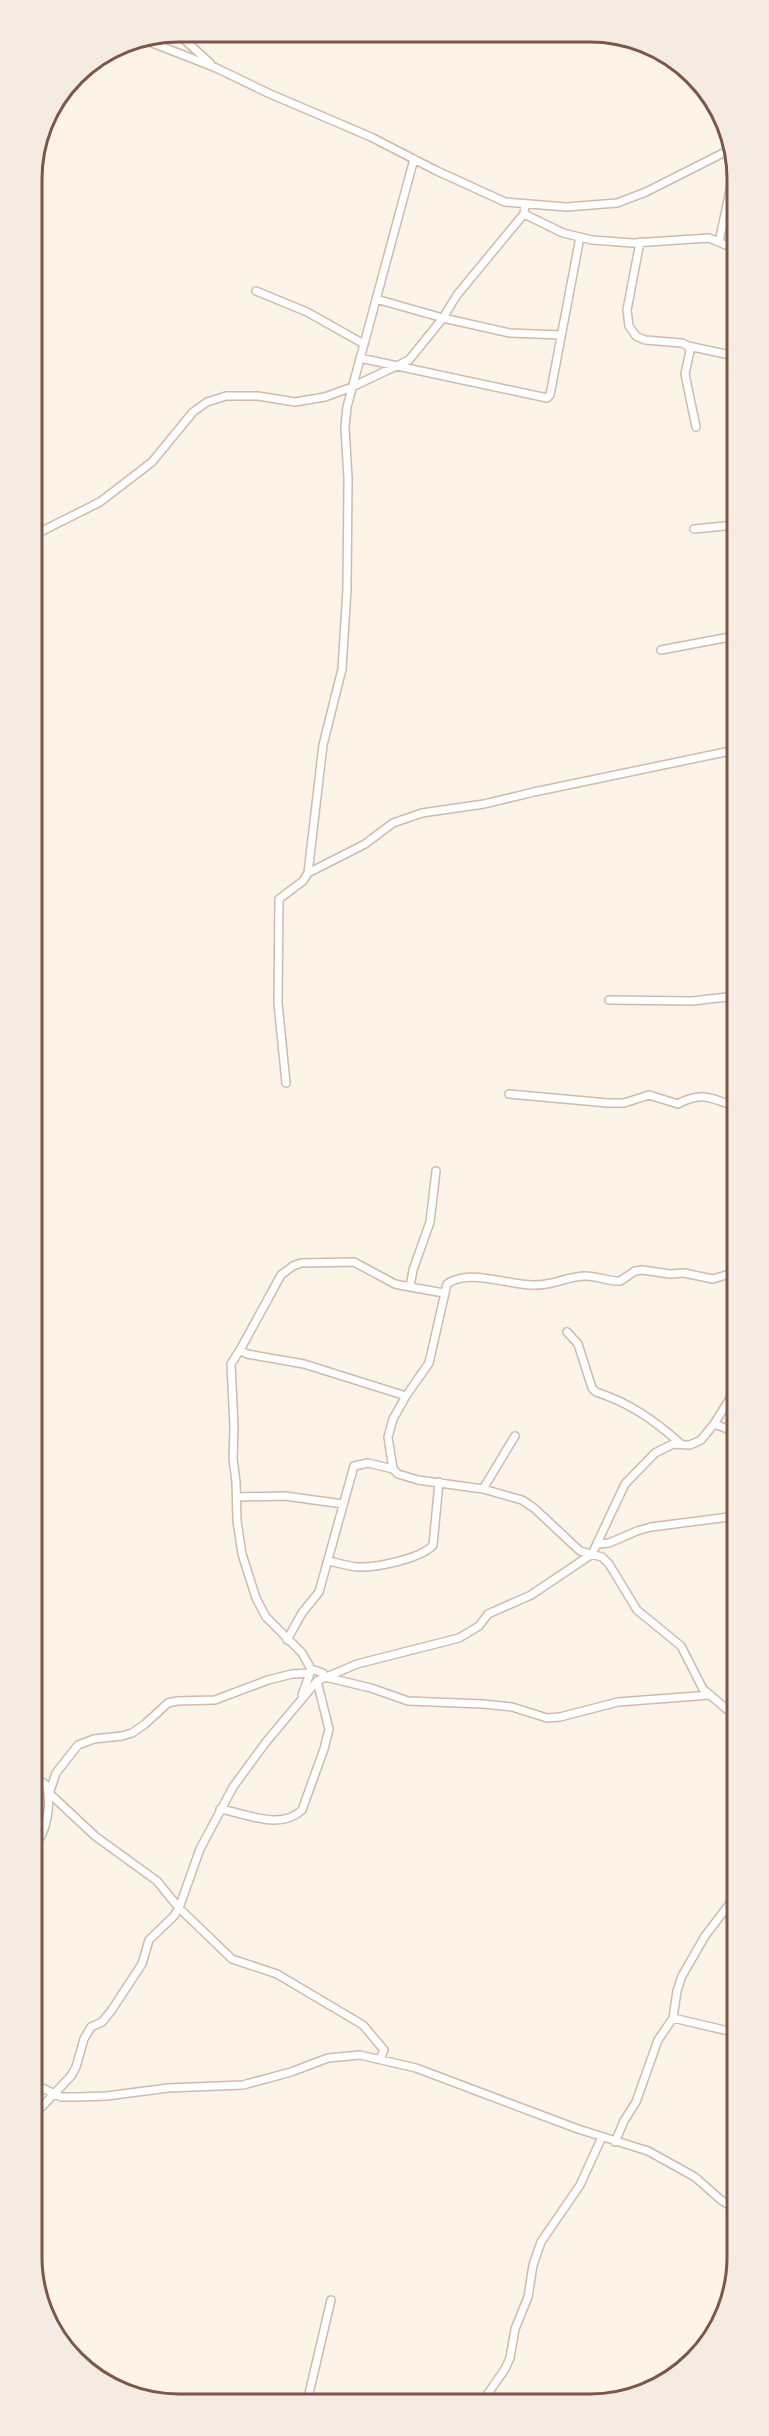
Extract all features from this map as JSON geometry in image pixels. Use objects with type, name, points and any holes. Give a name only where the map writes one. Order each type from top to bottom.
[{"type":"street","points":[[187,42],[214,67]]},
{"type":"street","points":[[156,44],[214,67],[371,137],[497,199],[525,204],[592,207],[617,203],[673,180],[724,153]]},
{"type":"street","points":[[308,873],[323,745],[342,669],[347,589],[348,478],[345,427],[352,387],[414,159]]},
{"type":"street","points":[[42,531],[100,502],[152,462],[194,412],[207,402],[226,396],[258,396],[295,402],[325,397],[409,360],[457,295],[524,214],[525,204]]},
{"type":"street","points":[[719,242],[727,204]]},
{"type":"street","points":[[524,214],[543,225],[580,237],[602,241],[640,242],[701,238],[727,246]]},
{"type":"street","points":[[360,358],[544,399],[550,395],[580,237]]},
{"type":"street","points":[[640,242],[627,310],[629,326],[636,336],[645,340],[682,343],[727,354]]},
{"type":"street","points":[[256,291],[307,312],[364,344]]},
{"type":"street","points":[[376,299],[442,318],[510,333],[561,335]]},
{"type":"street","points":[[688,346],[690,351],[685,374],[696,427]]},
{"type":"street","points":[[694,529],[727,526]]},
{"type":"street","points":[[662,650],[727,638]]},
{"type":"street","points":[[286,1083],[278,1003],[279,899],[303,880],[308,873],[364,844],[393,823],[422,813],[484,804],[727,752]]},
{"type":"street","points":[[609,1000],[692,1001],[727,997]]},
{"type":"street","points":[[509,1094],[608,1103],[624,1103],[650,1095],[678,1104],[693,1096],[702,1095],[727,1104]]},
{"type":"street","points":[[410,1287],[413,1270],[430,1222],[436,1171]]},
{"type":"street","points":[[299,1700],[311,1671],[302,1653],[266,1617],[256,1598],[242,1554],[237,1521],[233,1459],[231,1364],[281,1275],[301,1263],[354,1262],[395,1284],[444,1293]]},
{"type":"street","points":[[393,1469],[388,1437],[393,1419],[429,1363],[444,1293],[447,1284],[453,1279],[467,1277],[547,1285],[585,1276],[620,1281],[642,1269],[670,1274],[684,1273],[713,1279],[727,1275]]},
{"type":"street","points":[[567,1332],[578,1344],[592,1388],[596,1392],[633,1406],[659,1424],[681,1444]]},
{"type":"street","points":[[240,1350],[247,1354],[304,1364],[406,1396]]},
{"type":"street","points":[[42,2106],[76,2067],[81,2046],[91,2027],[102,2022],[111,2011],[142,1964],[149,1940],[174,1916],[179,1908],[194,1861],[233,1787],[299,1700],[317,1681],[357,1664],[459,1638],[479,1626],[488,1614],[531,1595],[592,1554],[625,1484],[656,1453],[673,1444],[696,1444],[714,1425],[727,1404]]},
{"type":"street","points":[[714,1425],[727,1429]]},
{"type":"street","points":[[483,1489],[515,1436]]},
{"type":"street","points":[[287,1640],[302,1613],[319,1592],[354,1466],[368,1464],[393,1469],[398,1474],[418,1480],[483,1489],[522,1500],[534,1508],[580,1551],[602,1557],[609,1564],[637,1610],[681,1646],[700,1683],[727,1710]]},
{"type":"street","points":[[329,1562],[358,1567],[400,1561],[427,1552],[433,1545],[439,1482]]},
{"type":"street","points":[[237,1497],[285,1496],[343,1504]]},
{"type":"street","points":[[597,1544],[609,1543],[651,1527],[727,1517]]},
{"type":"street","points":[[42,1834],[48,1810],[49,1792],[56,1773],[78,1745],[94,1739],[132,1733],[168,1703],[183,1700],[215,1700],[281,1676],[311,1671],[408,1701],[512,1707],[547,1718],[560,1717],[618,1702],[710,1695]]},
{"type":"street","points":[[220,1809],[259,1818],[283,1820],[302,1810],[329,1729],[317,1681]]},
{"type":"street","points":[[42,1782],[49,1792],[95,1836],[157,1881],[179,1908],[232,1959],[277,1974],[363,2025],[381,2044],[384,2050],[380,2059]]},
{"type":"street","points":[[615,2142],[636,2102],[658,2040],[673,2018],[682,1976],[705,1936],[727,1907]]},
{"type":"street","points":[[673,2018],[727,2031]]},
{"type":"street","points":[[42,2088],[61,2097],[107,2096],[138,2091],[243,2085],[291,2072],[328,2058],[360,2055],[416,2068],[615,2142],[648,2151],[695,2177],[727,2204]]},
{"type":"street","points":[[488,2394],[510,2358],[515,2329],[528,2297],[532,2272],[541,2242],[580,2185],[602,2137]]},
{"type":"street","points":[[309,2394],[331,2300]]}]
